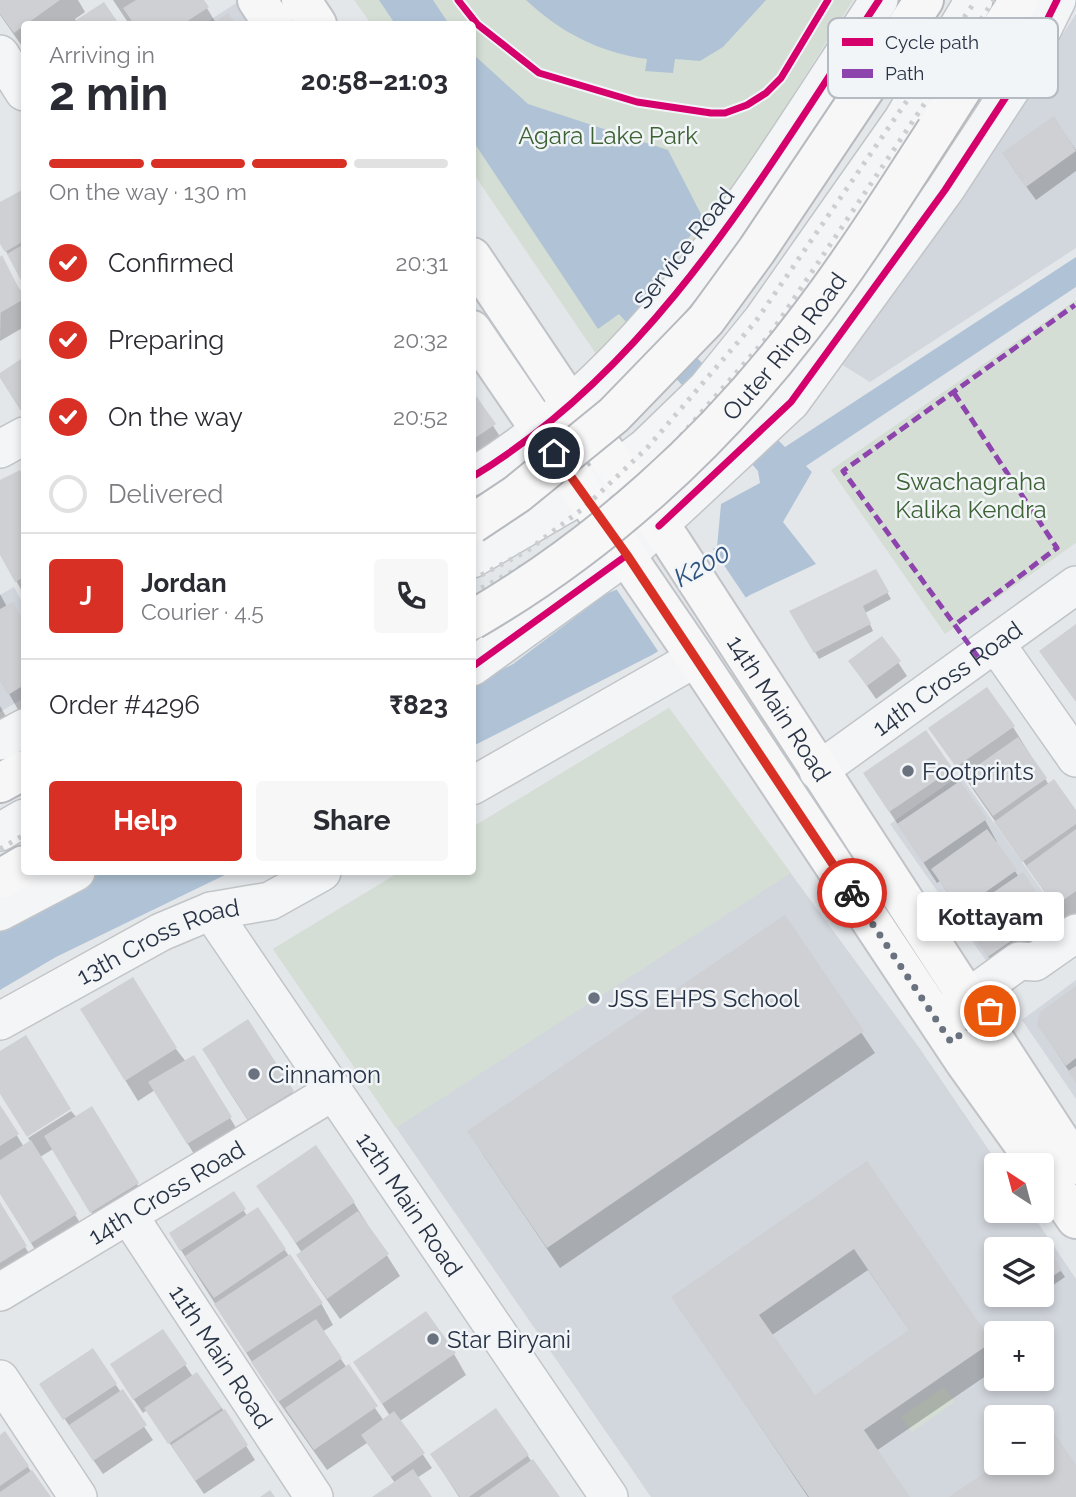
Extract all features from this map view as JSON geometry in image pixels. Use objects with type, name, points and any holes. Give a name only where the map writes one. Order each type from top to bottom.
[{"type":"main road","points":[[257,0],[271,21]]},
{"type":"main road","points":[[301,0],[315,21]]},
{"type":"main road","points":[[912,18],[924,0]]},
{"type":"main road","name":"Outer Ring Road","points":[[1007,18],[1019,0]]},
{"type":"main road","points":[[476,521],[517,494],[614,415],[706,320],[757,250],[859,98]]},
{"type":"main road","name":"Outer Ring Road","points":[[476,617],[559,563],[662,482],[751,390],[848,264],[956,98]]},
{"type":"main road","name":"14th Main Road","points":[[476,263],[571,405],[665,533],[818,771],[1032,1153]]},
{"type":"main road","name":"14th Main Road","points":[[476,336],[690,649],[959,1020],[1076,1165]]},
{"type":"main road","points":[[0,783],[21,772]]},
{"type":"main road","points":[[0,879],[21,867]]},
{"type":"main road","name":"14th Main Road","points":[[1054,1187],[1076,1219]]},
{"type":"street","name":"Service Road","points":[[867,18],[879,0]]},
{"type":"street","points":[[963,18],[974,0]]},
{"type":"street","points":[[1048,18],[1057,0]]},
{"type":"street","points":[[0,54],[21,87]]},
{"type":"street","name":"Service Road","points":[[476,474],[540,433],[619,359],[675,295],[769,169],[828,78]]},
{"type":"street","points":[[476,557],[583,494],[646,447],[707,388],[762,320],[916,98]]},
{"type":"street","points":[[476,664],[630,560],[665,533],[791,402],[945,190],[1005,98]]},
{"type":"street","name":"14th Cross Road","points":[[818,771],[1076,585]]},
{"type":"street","points":[[996,644],[1076,758]]},
{"type":"street","points":[[476,783],[690,649]]},
{"type":"street","points":[[0,741],[21,730]]},
{"type":"street","points":[[0,832],[21,820]]},
{"type":"street","points":[[0,912],[70,875]]},
{"type":"street","name":"13th Cross Road","points":[[0,1021],[161,932],[211,911],[270,901],[317,875]]},
{"type":"street","name":"12th Main Road","points":[[211,911],[609,1497]]},
{"type":"street","points":[[959,1020],[1035,979],[1035,962],[1076,933]]},
{"type":"street","name":"14th Cross Road","points":[[0,1292],[334,1091]]},
{"type":"street","name":"11th Main Road","points":[[129,1216],[314,1497]]},
{"type":"street","points":[[0,1378],[78,1497]]},
{"type":"shaded area","points":[[241,0],[269,21],[209,21]]},
{"type":"shaded area","points":[[1076,14],[1076,248],[870,382],[841,364],[1020,98],[1058,98],[1058,41]]},
{"type":"shaded area","points":[[14,587],[21,600],[21,700],[0,712],[0,595]]},
{"type":"shaded area","points":[[669,708],[918,1046],[991,1153],[984,1153],[984,1223],[1038,1223],[1048,1237],[984,1237],[984,1307],[1054,1307],[1054,1246],[1076,1279],[1076,1497],[651,1497],[273,949],[395,875],[476,875],[476,825]]},
{"type":"shaded area","points":[[960,775],[1058,913],[987,962],[890,824]]},
{"type":"shaded area","points":[[1076,980],[1076,1099],[1022,1020]]},
{"type":"green space","name":"Agara Lake Park","points":[[354,0],[853,0],[842,18],[828,18],[828,40],[722,208],[616,341],[596,354],[476,177],[476,21],[369,21]]},
{"type":"green space","name":"Swachagraha Kalika Kendra","points":[[1076,300],[1076,543],[945,634],[831,470]]},
{"type":"green space","points":[[669,708],[791,873],[396,1128],[273,949],[395,875],[476,875],[476,825]]},
{"type":"green space","points":[[944,1387],[955,1402],[912,1432],[901,1417]]},
{"type":"water","points":[[379,0],[433,0],[447,21],[393,21]]},
{"type":"water","points":[[526,0],[766,0],[723,47],[700,61],[675,59],[673,73],[645,71],[647,59],[613,52],[582,39],[553,22]]},
{"type":"water","name":"K200","points":[[476,57],[528,104],[668,150],[703,218],[653,288],[639,299],[785,447],[1076,257],[1076,287],[806,466],[812,472],[783,522],[816,564],[750,595],[652,655],[476,744],[476,682],[513,664],[606,594],[717,547],[721,504],[760,483],[758,471],[619,314],[598,329],[476,146]]},
{"type":"water","points":[[97,875],[225,875],[56,957],[0,990],[0,925]]},
{"type":"pier","points":[[711,546],[746,598],[660,654],[615,587]]},
{"type":"building","points":[[0,0],[60,0],[31,21],[21,21],[21,28],[14,33],[0,14]]},
{"type":"building","points":[[136,0],[204,0],[209,7],[188,21],[132,21],[123,8]]},
{"type":"building","points":[[104,2],[117,21],[75,21]]},
{"type":"building","points":[[228,13],[234,21],[216,21]]},
{"type":"building","points":[[1054,116],[1076,151],[1026,187],[1002,153]]},
{"type":"building","points":[[21,191],[21,243],[5,252],[0,244],[0,202]]},
{"type":"building","points":[[21,246],[21,280],[7,254]]},
{"type":"building","points":[[2,255],[21,293],[21,301],[0,313]]},
{"type":"building","points":[[21,359],[21,411],[0,378],[0,373]]},
{"type":"building","points":[[476,396],[496,424],[476,437]]},
{"type":"building","points":[[20,470],[21,472],[21,579],[15,582],[0,555],[0,480]]},
{"type":"building","points":[[876,569],[889,592],[863,606],[871,624],[814,653],[789,611]]},
{"type":"building","points":[[13,602],[21,617],[21,687],[8,695],[0,681],[0,609]]},
{"type":"building","points":[[1076,624],[1076,702],[1039,651]]},
{"type":"building","points":[[882,636],[901,661],[867,686],[848,661]]},
{"type":"building","points":[[987,687],[1015,726],[956,767],[928,728]]},
{"type":"building","name":"Footprints","points":[[926,730],[953,769],[889,812],[863,773]]},
{"type":"building","points":[[1018,737],[1047,778],[993,816],[964,775]]},
{"type":"building","points":[[1054,779],[1076,810],[1076,824],[1022,862],[994,822]]},
{"type":"building","points":[[960,781],[987,819],[923,863],[897,824]]},
{"type":"building","points":[[987,829],[1017,870],[960,910],[931,869]]},
{"type":"building","points":[[1076,829],[1076,891],[1055,906],[1026,866]]},
{"type":"building","points":[[1023,872],[1051,913],[988,957],[959,916]]},
{"type":"building","points":[[785,915],[864,1031],[547,1248],[467,1131]]},
{"type":"building","points":[[133,977],[177,1048],[125,1081],[80,1009]]},
{"type":"building","points":[[1076,986],[1076,1058],[1066,1066],[1037,1025],[1040,1012]]},
{"type":"building","points":[[248,1019],[294,1091],[248,1120],[202,1049]]},
{"type":"building","points":[[26,1035],[71,1109],[27,1137],[0,1094],[0,1051]]},
{"type":"building","points":[[194,1055],[232,1117],[187,1144],[148,1082]]},
{"type":"building","points":[[1076,1066],[1076,1083],[1068,1071]]},
{"type":"building","points":[[0,1105],[19,1134],[0,1146]]},
{"type":"building","points":[[92,1106],[139,1183],[90,1213],[44,1136]]},
{"type":"building","points":[[31,1140],[77,1214],[31,1243],[0,1194],[0,1160]]},
{"type":"building","points":[[316,1145],[355,1202],[296,1243],[256,1186]]},
{"type":"building","points":[[867,1161],[984,1330],[984,1348],[864,1430],[910,1497],[809,1497],[671,1297]],"holes":[[[854,1249],[909,1330],[815,1395],[759,1315]]]},
{"type":"building","points":[[234,1191],[246,1209],[180,1251],[169,1233]]},
{"type":"building","points":[[0,1202],[27,1246],[0,1263]]},
{"type":"building","points":[[258,1207],[286,1249],[214,1298],[185,1256]]},
{"type":"building","points":[[358,1211],[389,1254],[327,1299],[296,1255]]},
{"type":"building","points":[[290,1254],[323,1303],[246,1353],[214,1304]]},
{"type":"building","points":[[1054,1257],[1062,1270],[1054,1275]]},
{"type":"building","points":[[426,1311],[456,1353],[382,1404],[353,1362]]},
{"type":"building","points":[[316,1319],[342,1358],[278,1402],[251,1362]]},
{"type":"building","points":[[163,1329],[187,1364],[133,1400],[110,1364]]},
{"type":"building","points":[[93,1348],[117,1384],[63,1420],[39,1384]]},
{"type":"building","points":[[349,1364],[378,1406],[314,1450],[285,1408]]},
{"type":"building","points":[[197,1372],[222,1408],[168,1444],[144,1408]]},
{"type":"building","points":[[123,1389],[147,1425],[93,1461],[69,1425]]},
{"type":"building","points":[[496,1408],[529,1455],[469,1497],[460,1497],[430,1454]]},
{"type":"building","points":[[225,1409],[248,1445],[195,1481],[171,1445]]},
{"type":"building","points":[[394,1411],[425,1453],[391,1477],[361,1435]]},
{"type":"building","points":[[5,1431],[29,1466],[0,1486],[0,1435]]},
{"type":"building","points":[[1054,1433],[1076,1465],[1076,1497],[949,1497],[984,1473],[1054,1475]]},
{"type":"building","points":[[533,1459],[560,1497],[479,1497]]},
{"type":"building","points":[[413,1469],[432,1497],[372,1497]]},
{"type":"building","points":[[32,1470],[51,1497],[0,1497],[0,1492]]},
{"type":"building","points":[[270,1490],[275,1497],[260,1497]]},
{"type":"railway","points":[[964,18],[976,0]]},
{"type":"railway","points":[[982,18],[994,0]]},
{"type":"railway","points":[[476,578],[527,551],[585,507],[648,447],[756,321],[909,98]]},
{"type":"railway","points":[[476,591],[532,561],[595,516],[658,462],[771,333],[928,98]]},
{"type":"railway","points":[[0,849],[21,837]]},
{"type":"marked path","points":[[978,657],[843,471],[1075,305]]},
{"type":"marked path","points":[[954,393],[1057,548],[956,624]]},
{"type":"cycle path","points":[[458,0],[475,21]]},
{"type":"cycle path","points":[[476,23],[539,73],[637,102],[725,113],[747,105],[766,93],[781,78],[828,0]]},
{"type":"cycle path","points":[[867,18],[879,0]]},
{"type":"cycle path","points":[[1048,18],[1057,0]]},
{"type":"cycle path","points":[[476,474],[537,432],[597,380],[651,323],[701,262],[748,198],[828,78]]},
{"type":"cycle path","points":[[659,526],[791,402],[945,190],[1005,98]]},
{"type":"cycle path","points":[[476,664],[627,555]]},
{"type":"way so far","points":[[852,893],[951,1042],[990,1011]]},
{"type":"place","name":"Footprints","points":[[908,771]]},
{"type":"place","name":"JSS EHPS School","points":[[594,998]]},
{"type":"place","name":"Kottayam","points":[[990,1011]]},
{"type":"place","name":"Cinnamon","points":[[254,1074]]},
{"type":"place","name":"Star Biryani","points":[[433,1339]]},
{"type":"route","points":[[554,453],[627,555],[852,893]]}]
